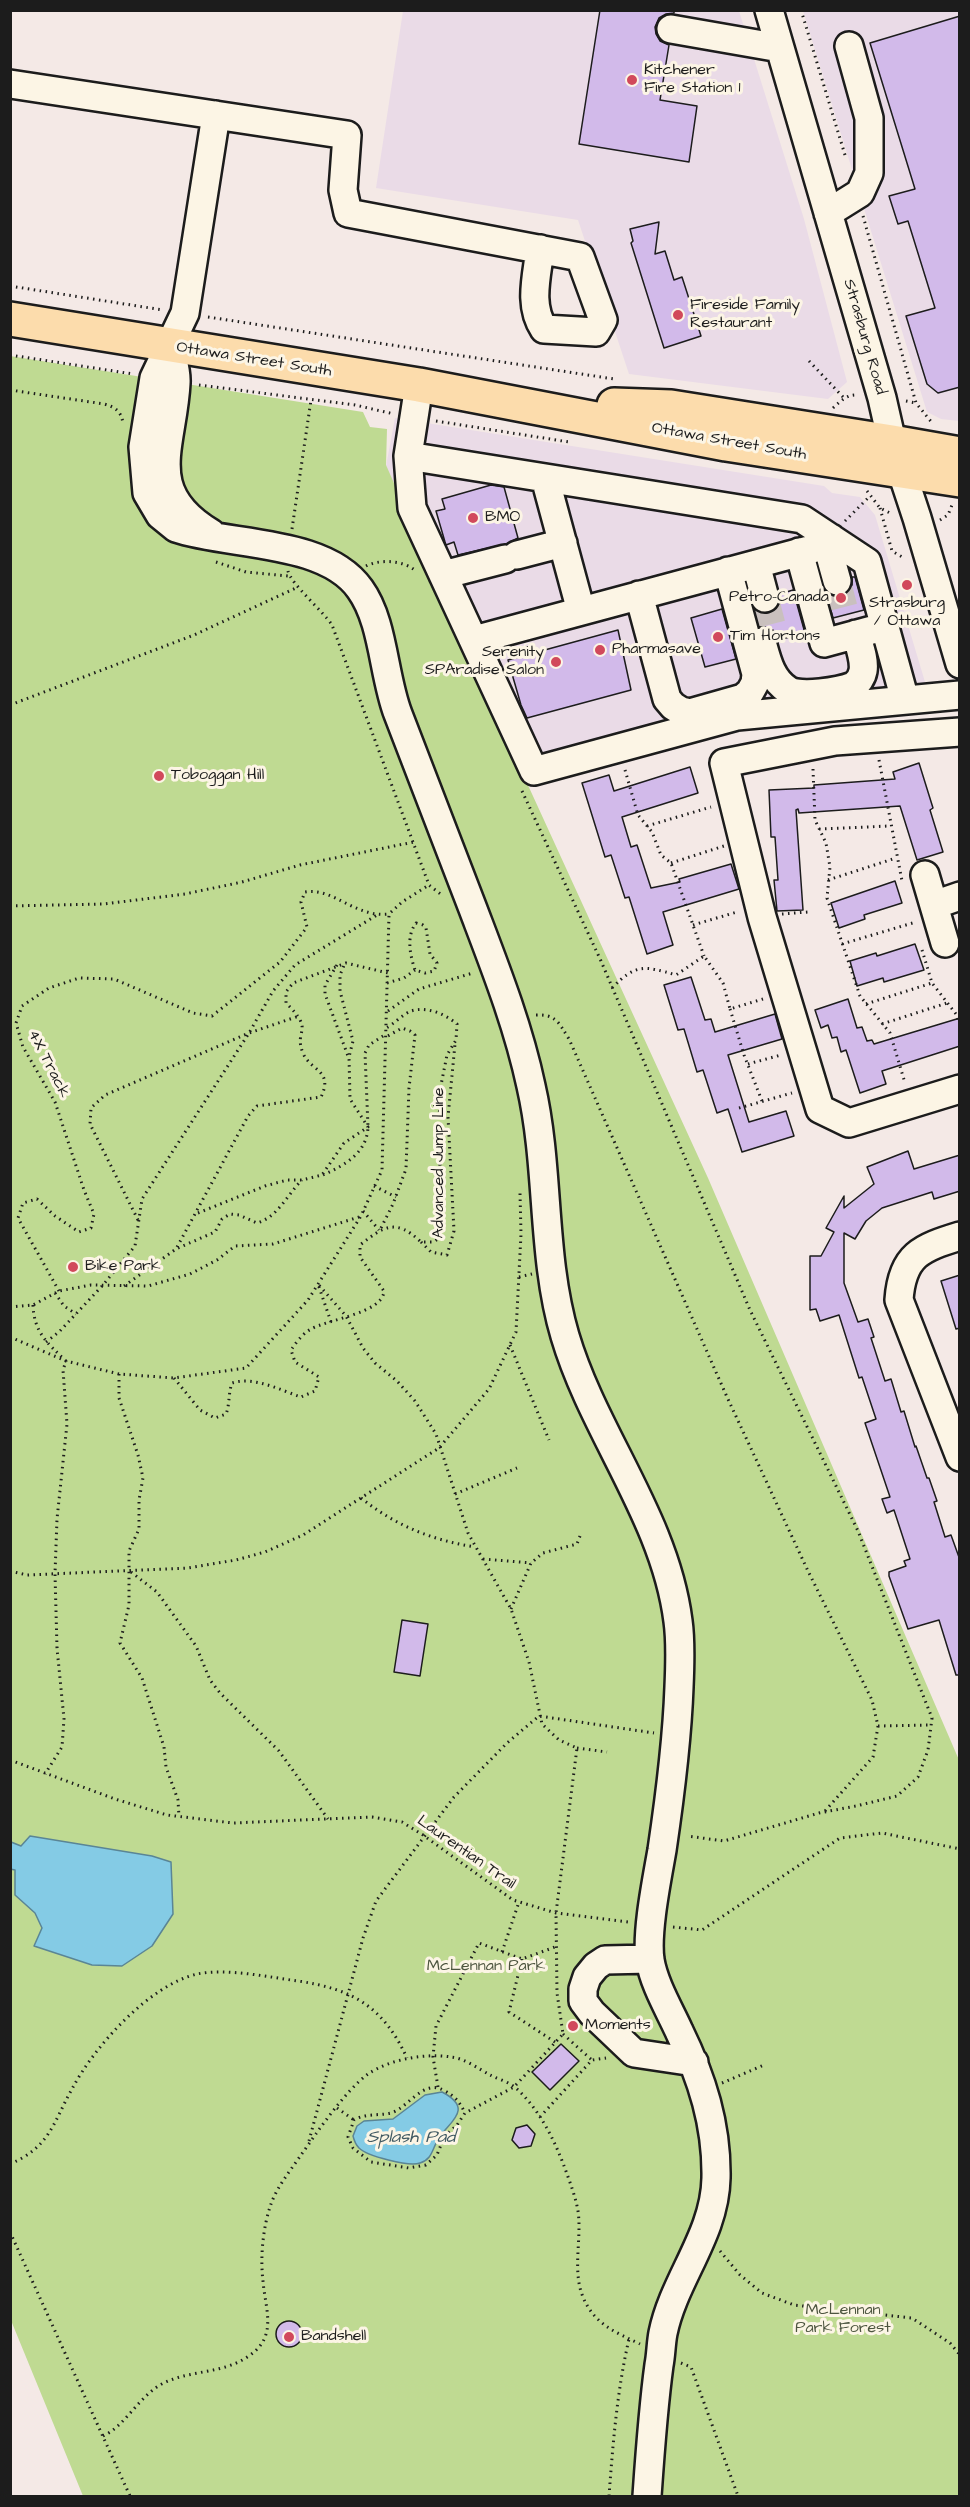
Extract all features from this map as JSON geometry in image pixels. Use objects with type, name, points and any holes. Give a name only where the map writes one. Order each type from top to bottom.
[{"type":"main road","name":"Ottawa Street South","points":[[10,319],[419,385],[726,444],[896,456],[960,454]]},
{"type":"main road","name":"Ottawa Street South","points":[[896,456],[956,489]]},
{"type":"street","name":"Strasburg Road","points":[[768,10],[882,399],[896,456],[958,652]]},
{"type":"street","points":[[671,29],[780,48]]},
{"type":"street","points":[[828,213],[857,195],[869,173],[869,118],[849,46]]},
{"type":"street","points":[[10,84],[348,135],[343,190],[348,213],[540,249]]},
{"type":"street","points":[[216,115],[185,313],[154,378],[144,435],[143,470],[147,493],[167,522],[187,531],[289,551],[321,560],[347,575],[359,587],[369,606],[376,624],[389,691],[513,1020],[531,1086],[540,1133],[555,1298],[575,1368],[644,1512],[661,1551],[671,1587],[679,1633],[677,1736],[652,1925],[650,1959],[662,1995],[694,2062],[704,2091],[715,2134],[717,2186],[712,2213],[704,2236],[668,2315],[662,2334],[647,2496]]},
{"type":"street","points":[[419,385],[408,456],[412,508],[433,576],[474,640],[534,771],[737,716],[960,695]]},
{"type":"street","points":[[408,456],[802,519],[829,542],[867,562],[905,700]]},
{"type":"street","points":[[545,478],[581,611]]},
{"type":"street","points":[[474,640],[742,568],[829,542]]},
{"type":"street","points":[[829,542],[837,581]]},
{"type":"street","points":[[433,576],[563,543]]},
{"type":"street","points":[[799,552],[824,643],[851,628],[884,627]]},
{"type":"street","points":[[639,595],[667,699],[681,711],[690,713],[743,698],[755,683],[756,674],[742,568]]},
{"type":"street","points":[[742,568],[765,598]]},
{"type":"street","points":[[742,568],[770,670],[787,690],[798,694],[853,686],[861,677],[864,666],[851,628]]},
{"type":"street","points":[[776,640],[783,667],[780,681]]},
{"type":"street","points":[[960,732],[835,741],[724,763],[762,917],[820,1109],[849,1123],[960,1089]]},
{"type":"street","points":[[913,875],[936,911],[945,944]]},
{"type":"street","points":[[936,911],[960,896]]},
{"type":"street","points":[[960,1236],[928,1246],[918,1253],[906,1266],[900,1281],[899,1300],[960,1457]]},
{"type":"street","points":[[650,1959],[605,1960],[596,1966],[587,1977],[583,1989],[583,2001],[592,2013],[634,2053],[694,2062]]},
{"type":"path","points":[[801,10],[916,403],[937,429]]},
{"type":"path","points":[[10,286],[622,380]]},
{"type":"path","points":[[10,355],[142,376]]},
{"type":"path","points":[[809,361],[844,398]]},
{"type":"path","points":[[190,384],[355,405],[575,443]]},
{"type":"path","points":[[831,409],[851,395]]},
{"type":"path","points":[[291,538],[311,400]]},
{"type":"path","points":[[906,401],[916,403]]},
{"type":"path","points":[[858,488],[866,489],[869,497],[880,508],[895,516]]},
{"type":"path","points":[[940,520],[948,515],[956,489]]},
{"type":"path","points":[[829,542],[869,497]]},
{"type":"path","points":[[880,508],[892,551],[933,573]]},
{"type":"path","points":[[347,575],[377,560],[409,565],[433,576]]},
{"type":"path","points":[[287,569],[289,576],[318,606],[336,632],[429,885],[446,898]]},
{"type":"path","points":[[10,705],[194,635],[298,587]]},
{"type":"path","points":[[876,738],[896,858],[913,875]]},
{"type":"path","points":[[812,746],[815,820],[826,843],[830,867],[827,898],[860,996],[890,1033],[911,1104]]},
{"type":"path","points":[[625,768],[638,815],[647,826],[661,855],[671,863],[704,956],[723,983],[762,1101]]},
{"type":"path","points":[[521,789],[612,988],[750,1310],[858,1531],[932,1718],[928,1750],[918,1777],[897,1796],[824,1812],[723,1841],[665,1833]]},
{"type":"path","points":[[647,826],[733,800]]},
{"type":"path","points":[[819,829],[890,826]]},
{"type":"path","points":[[671,863],[742,840]]},
{"type":"path","points":[[10,906],[104,904],[185,894],[242,882],[300,865],[414,842]]},
{"type":"path","points":[[828,880],[896,858]]},
{"type":"path","points":[[10,1337],[66,1361],[119,1374],[174,1378],[246,1368],[308,1300],[361,1216],[382,1170],[389,914],[402,902],[429,885]]},
{"type":"path","name":"4X Track","points":[[57,1292],[18,1218],[23,1203],[37,1199],[55,1216],[79,1232],[91,1228],[94,1214],[55,1102],[22,1047],[16,1023],[22,1006],[49,988],[80,978],[114,979],[194,1013],[212,1016],[280,962],[294,945],[307,927],[301,902],[305,892],[316,890],[360,911],[377,915],[389,914]]},
{"type":"path","points":[[693,925],[747,909],[762,917]]},
{"type":"path","points":[[842,944],[936,911]]},
{"type":"path","points":[[46,1342],[103,1285],[135,1246],[142,1199],[273,992],[295,964],[377,915]]},
{"type":"path","points":[[387,983],[404,978],[415,970],[430,973],[434,971],[437,963],[428,949],[426,928],[419,923],[411,932],[412,960],[415,970]]},
{"type":"path","points":[[612,988],[623,976],[646,966],[675,975],[704,956]]},
{"type":"path","points":[[176,1249],[248,1116],[257,1106],[321,1096],[325,1089],[322,1072],[304,1055],[301,1043],[304,1030],[299,1016],[286,1003],[286,992],[293,983],[337,964],[346,963],[388,973]]},
{"type":"path","points":[[346,963],[340,975],[342,1001],[353,1041],[349,1057],[350,1099],[368,1127]]},
{"type":"path","points":[[469,963],[476,982]]},
{"type":"path","points":[[337,964],[326,986],[325,994],[349,1057]]},
{"type":"path","points":[[387,1012],[419,989],[473,973]]},
{"type":"path","points":[[866,1004],[932,983]]},
{"type":"path","points":[[730,1009],[784,992]]},
{"type":"path","points":[[882,1024],[947,1003]]},
{"type":"path","points":[[380,1229],[394,1226],[410,1231],[421,1242],[433,1242],[441,1237],[443,1229],[438,1136],[441,1095],[447,1055],[456,1040],[457,1024],[446,1014],[411,1011],[386,1028]]},
{"type":"path","points":[[513,1020],[547,1014],[557,1020],[569,1038],[732,1407],[808,1571],[872,1700],[878,1726],[873,1756],[824,1812]]},
{"type":"path","points":[[139,1221],[90,1125],[91,1108],[105,1095],[249,1033],[299,1016]]},
{"type":"path","points":[[174,1378],[200,1410],[215,1418],[226,1414],[232,1383],[240,1381],[251,1381],[302,1397],[315,1391],[319,1377],[295,1362],[291,1350],[297,1341],[311,1329],[376,1306],[384,1297],[384,1291],[360,1257],[360,1245],[380,1229],[396,1197],[406,1169],[409,1088],[415,1035],[402,1028],[369,1046],[365,1053],[367,1137],[363,1148],[351,1159],[321,1176],[287,1180],[265,1186],[196,1213]]},
{"type":"path","name":"Advanced Jump Line","points":[[421,1242],[431,1252],[447,1255],[454,1232],[448,1117],[456,1040]]},
{"type":"path","points":[[748,1064],[802,1049]]},
{"type":"path","points":[[739,1108],[813,1087]]},
{"type":"path","points":[[321,1176],[344,1143],[368,1127]]},
{"type":"path","points":[[124,1286],[176,1249],[214,1232],[222,1219],[230,1214],[239,1215],[257,1223],[266,1221],[275,1215],[289,1193],[302,1180]]},
{"type":"path","points":[[374,1186],[396,1197]]},
{"type":"path","points":[[10,1571],[27,1575],[188,1568],[236,1560],[265,1552],[303,1535],[439,1448],[489,1389],[516,1332],[521,1234],[520,1192]]},
{"type":"path","points":[[363,1211],[380,1229]]},
{"type":"path","points":[[10,1307],[33,1305],[57,1292],[91,1285],[148,1286],[190,1274],[217,1260],[235,1246],[273,1244],[361,1216]]},
{"type":"path","points":[[318,1284],[346,1316],[363,1348],[375,1364],[398,1381],[415,1401],[436,1434],[461,1516],[475,1546],[512,1608],[531,1668],[539,1716],[548,1731],[559,1740],[577,1748],[608,1752]]},
{"type":"path","points":[[318,1284],[331,1322]]},
{"type":"path","points":[[57,1292],[64,1306],[76,1314]]},
{"type":"path","points":[[33,1305],[34,1320],[46,1342],[66,1361]]},
{"type":"path","points":[[510,1345],[549,1440]]},
{"type":"path","points":[[45,1774],[62,1747],[64,1719],[57,1658],[55,1574],[57,1520],[67,1424],[63,1370],[66,1361]]},
{"type":"path","points":[[119,1374],[119,1398],[138,1455],[143,1478],[139,1500],[140,1529],[129,1551],[129,1605],[120,1643],[142,1678],[164,1747],[166,1767],[178,1800],[179,1817]]},
{"type":"path","points":[[455,1494],[517,1467]]},
{"type":"path","points":[[362,1498],[387,1518],[420,1534],[447,1543],[475,1546]]},
{"type":"path","points":[[512,1608],[531,1563],[543,1553],[577,1544],[580,1536]]},
{"type":"path","points":[[483,1559],[531,1563]]},
{"type":"path","points":[[129,1571],[157,1592],[196,1646],[210,1680],[220,1693],[279,1751],[328,1819]]},
{"type":"path","points":[[308,2145],[348,1993],[376,1901],[423,1835],[454,1797],[507,1743],[539,1716],[677,1736]]},
{"type":"path","points":[[878,1726],[931,1725]]},
{"type":"path","points":[[577,1748],[556,1913],[557,1993],[563,2034],[592,2060]]},
{"type":"path","name":"Laurentian Trail","points":[[10,1760],[115,1799],[179,1817],[233,1823],[372,1817],[402,1822],[513,1900],[556,1913],[702,1930],[840,1838],[882,1833],[960,1849]]},
{"type":"path","points":[[502,1952],[519,1902]]},
{"type":"path","points":[[438,2087],[433,2057],[436,2026],[479,1943],[522,1959],[555,1947]]},
{"type":"path","points":[[522,1959],[509,2012],[555,2042]]},
{"type":"path","points":[[10,2164],[27,2156],[45,2141],[70,2091],[97,2049],[129,2017],[172,1984],[198,1974],[217,1972],[321,1985],[348,1993],[362,1999],[381,2016],[407,2058]]},
{"type":"path","points":[[465,2113],[457,2098],[438,2087],[425,2089],[392,2112],[363,2115],[354,2120],[348,2137],[353,2148],[371,2162],[409,2168],[426,2165],[437,2155],[444,2137],[457,2125],[465,2113],[514,2087],[563,2034]]},
{"type":"path","points":[[540,2117],[592,2060],[634,2053]]},
{"type":"path","points":[[103,2436],[113,2431],[138,2401],[162,2384],[186,2375],[236,2363],[253,2354],[261,2346],[269,2325],[262,2280],[264,2241],[271,2205],[280,2185],[353,2086],[370,2073],[407,2058],[453,2056],[514,2087],[548,2129],[567,2174],[578,2211],[579,2277],[582,2295],[600,2323],[612,2332],[691,2367],[738,2496]]},
{"type":"path","points":[[704,2091],[764,2066]]},
{"type":"path","points":[[337,2108],[354,2120]]},
{"type":"path","points":[[10,2232],[129,2496]]},
{"type":"path","points":[[704,2236],[762,2294],[794,2305],[850,2313],[912,2318],[950,2343],[960,2355]]},
{"type":"path","points":[[609,2496],[615,2414],[629,2339]]},
{"type":"shaded area","points":[[403,11],[739,11],[804,219],[847,382],[828,399],[629,374],[578,220],[376,188]]},
{"type":"shaded area","points":[[803,11],[959,11],[959,421],[941,419],[927,412]]},
{"type":"shaded area","points":[[395,418],[824,486],[832,493],[860,497],[875,515],[934,712],[734,726],[527,783],[386,466]]},
{"type":"green space","name":"McLennan Park","points":[[10,356],[363,412],[370,427],[387,429],[386,465],[527,783],[708,1178],[959,1760],[959,2496],[83,2496],[10,2318]]},
{"type":"water","points":[[30,1836],[152,1856],[171,1862],[173,1914],[152,1946],[122,1966],[92,1965],[34,1946],[42,1928],[35,1913],[15,1895],[15,1870],[10,1869],[11,1842],[21,1846]]},
{"type":"water","name":"Splash Pad","points":[[442,2092],[457,2104],[457,2115],[439,2138],[430,2156],[424,2161],[415,2164],[388,2160],[363,2151],[357,2145],[353,2136],[357,2126],[364,2121],[393,2119],[425,2095]]},
{"type":"building","name":"Kitchener Fire Station 1","points":[[600,10],[674,10],[674,13],[659,18],[655,27],[660,41],[669,45],[660,100],[697,106],[689,162],[579,144]]},
{"type":"building","points":[[960,16],[960,387],[938,393],[927,384],[906,316],[935,308],[908,221],[898,224],[889,196],[915,189],[870,43]]},
{"type":"building","points":[[659,222],[655,254],[665,251],[674,280],[682,277],[701,336],[664,348],[631,243],[633,241],[630,229]]},
{"type":"building","name":"BMO","points":[[491,485],[504,487],[518,538],[506,544],[458,555],[454,542],[446,545],[436,511],[445,509],[442,499]]},
{"type":"building","points":[[852,577],[855,577],[864,610],[833,618],[826,593],[842,596],[852,585]]},
{"type":"building","points":[[793,590],[805,633],[778,640],[773,630],[759,627],[755,610],[770,613],[776,610],[780,603],[780,594]]},
{"type":"building","name":"Tim Hortons","points":[[722,609],[736,659],[705,667],[691,618]]},
{"type":"building","points":[[618,630],[631,690],[527,718],[508,660]]},
{"type":"building","points":[[919,763],[933,808],[930,810],[943,852],[917,860],[900,806],[799,813],[798,809],[796,810],[803,910],[777,911],[774,880],[778,880],[775,837],[771,837],[769,790],[814,788],[814,785],[895,779],[893,772]]},
{"type":"building","points":[[690,767],[698,793],[622,817],[631,847],[637,845],[651,888],[680,882],[679,879],[731,864],[739,889],[663,912],[673,945],[647,954],[629,897],[625,898],[611,855],[605,857],[582,783],[609,775],[614,791]]},
{"type":"building","points":[[895,881],[902,903],[864,915],[865,919],[839,928],[831,903]]},
{"type":"building","points":[[915,944],[924,970],[884,982],[883,978],[857,986],[850,961],[876,953],[877,956]]},
{"type":"building","points":[[691,977],[705,1020],[711,1019],[715,1032],[775,1014],[782,1039],[728,1055],[749,1122],[786,1111],[794,1136],[742,1152],[728,1109],[717,1113],[703,1070],[697,1072],[684,1029],[678,1030],[664,985]]},
{"type":"building","points":[[848,999],[857,1028],[862,1027],[867,1041],[872,1040],[874,1044],[960,1018],[960,1046],[882,1071],[886,1084],[860,1093],[846,1050],[841,1052],[837,1037],[832,1038],[828,1025],[821,1028],[815,1010]]},
{"type":"building","points":[[908,1151],[914,1169],[960,1155],[960,1191],[934,1199],[932,1192],[882,1208],[866,1221],[855,1239],[844,1233],[844,1283],[858,1322],[868,1319],[874,1337],[871,1338],[885,1381],[891,1379],[901,1412],[904,1411],[915,1447],[937,1501],[934,1502],[945,1537],[951,1535],[960,1560],[960,1675],[956,1675],[939,1620],[908,1629],[889,1572],[906,1566],[904,1561],[910,1559],[894,1510],[887,1513],[882,1499],[890,1497],[865,1423],[876,1419],[862,1377],[859,1378],[839,1315],[820,1321],[816,1309],[810,1310],[810,1256],[821,1256],[834,1232],[826,1228],[844,1196],[844,1208],[874,1184],[867,1167]]},
{"type":"building","points":[[960,1275],[960,1328],[956,1329],[941,1281]]},
{"type":"building","points":[[402,1620],[428,1624],[420,1676],[394,1672]]},
{"type":"building","points":[[561,2044],[579,2061],[550,2090],[532,2072]]},
{"type":"building","points":[[527,2125],[535,2134],[531,2146],[519,2148],[512,2140],[516,2128]]},
{"type":"building","name":"Bandshell","points":[[289,2321],[298,2325],[302,2334],[298,2343],[289,2347],[280,2343],[276,2334],[280,2325]]},
{"type":"tunnel","points":[[837,581],[846,615]]},
{"type":"tunnel","points":[[765,598],[776,640]]},
{"type":"place","name":"Kitchener Fire Station 1","points":[[632,80]]},
{"type":"place","name":"Fireside Family Restaurant","points":[[678,315]]},
{"type":"place","name":"BMO","points":[[473,518]]},
{"type":"place","name":"Strasburg / Ottawa","points":[[907,585]]},
{"type":"place","name":"Petro-Canada","points":[[841,598]]},
{"type":"place","name":"Tim Hortons","points":[[718,637]]},
{"type":"place","name":"Pharmasave","points":[[600,650]]},
{"type":"place","name":"Serenity SPAradise Salon","points":[[556,662]]},
{"type":"place","name":"Toboggan Hill","points":[[159,776]]},
{"type":"place","name":"Bike Park","points":[[73,1267]]},
{"type":"place","name":"Moments","points":[[573,2026]]},
{"type":"place","name":"Bandshell","points":[[289,2337]]},
{"type":"park label","name":"McLennan Park Forest","points":[[843,2320]]}]
